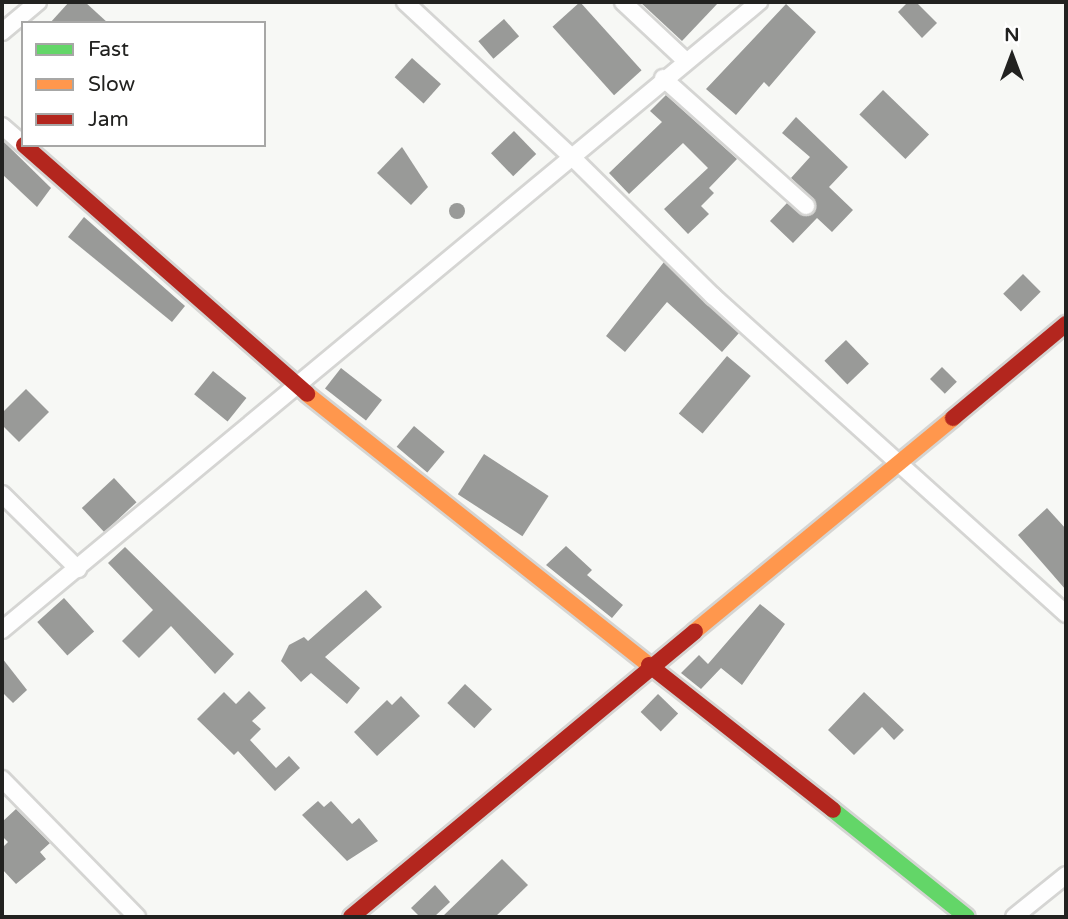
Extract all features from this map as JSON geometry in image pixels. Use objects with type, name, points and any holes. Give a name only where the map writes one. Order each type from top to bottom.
[{"type":"street","points":[[2,32],[38,2]]},
{"type":"street","points":[[404,2],[573,158],[713,296],[1066,614]]},
{"type":"street","points":[[623,2],[685,60]]},
{"type":"street","points":[[2,630],[573,158],[663,78],[759,2]]},
{"type":"street","points":[[663,78],[806,206]]},
{"type":"street","points":[[2,126],[21,143]]},
{"type":"street","points":[[25,147],[297,386],[653,664],[967,917]]},
{"type":"street","points":[[351,917],[1066,324]]},
{"type":"street","points":[[2,494],[78,569]]},
{"type":"street","points":[[2,779],[137,917]]},
{"type":"street","points":[[1014,917],[1066,875]]},
{"type":"building","points":[[69,2],[85,2],[106,21],[52,21]]},
{"type":"building","points":[[580,2],[642,70],[614,95],[553,27]]},
{"type":"building","points":[[640,2],[719,2],[682,41]]},
{"type":"building","points":[[908,2],[916,2],[937,23],[922,38],[898,12]]},
{"type":"building","points":[[786,4],[816,32],[769,87],[764,82],[736,115],[706,89]]},
{"type":"building","points":[[504,19],[519,36],[493,59],[478,41]]},
{"type":"building","points":[[412,58],[441,84],[424,103],[395,77]]},
{"type":"building","points":[[883,90],[929,134],[905,159],[859,114]]},
{"type":"building","points":[[666,95],[737,159],[709,188],[714,193],[701,206],[709,214],[688,234],[664,209],[708,168],[683,143],[629,194],[609,173],[662,122],[650,111]]},
{"type":"building","points":[[796,117],[848,167],[829,187],[853,210],[832,232],[817,218],[793,243],[770,221],[787,203],[805,216],[816,209],[813,199],[791,178],[810,157],[782,133]]},
{"type":"building","points":[[514,131],[536,154],[513,176],[491,153]]},
{"type":"building","points":[[2,140],[51,188],[37,207],[2,174]]},
{"type":"building","points":[[402,147],[428,187],[411,205],[377,173]]},
{"type":"building","points":[[457,203],[465,211],[457,219],[449,211]]},
{"type":"building","points":[[84,217],[185,306],[172,322],[68,237]]},
{"type":"building","points":[[664,262],[739,333],[722,352],[667,302],[625,352],[606,336]]},
{"type":"building","points":[[1023,274],[1041,292],[1021,311],[1003,294]]},
{"type":"building","points":[[846,340],[869,364],[847,385],[824,361]]},
{"type":"building","points":[[727,356],[751,376],[703,433],[679,413]]},
{"type":"building","points":[[942,367],[957,382],[945,394],[930,379]]},
{"type":"building","points":[[341,368],[382,400],[366,421],[325,388]]},
{"type":"building","points":[[213,371],[246,398],[228,421],[194,394]]},
{"type":"building","points":[[26,389],[49,412],[19,442],[2,425],[2,413]]},
{"type":"building","points":[[414,426],[445,452],[427,472],[397,447]]},
{"type":"building","points":[[484,454],[549,496],[522,536],[458,494]]},
{"type":"building","points":[[114,478],[137,502],[104,532],[82,508]]},
{"type":"building","points":[[1047,508],[1066,529],[1066,590],[1018,535]]},
{"type":"building","points":[[566,546],[592,570],[587,575],[623,605],[612,618],[546,565]]},
{"type":"building","points":[[125,547],[234,654],[215,674],[171,626],[139,658],[122,641],[153,610],[108,563]]},
{"type":"building","points":[[366,590],[382,607],[325,657],[360,688],[347,704],[311,673],[301,682],[281,661],[289,645],[304,637],[308,641]]},
{"type":"building","points":[[64,598],[94,631],[67,656],[37,622]]},
{"type":"building","points":[[760,604],[785,624],[742,685],[721,668],[701,689],[681,673],[699,655],[708,664]]},
{"type":"building","points":[[2,658],[27,690],[13,703],[2,692]]},
{"type":"building","points":[[465,684],[492,709],[474,728],[447,703]]},
{"type":"building","points":[[249,691],[266,708],[252,721],[261,729],[250,740],[276,768],[289,756],[300,768],[275,791],[238,751],[234,755],[197,719],[224,692],[236,704]]},
{"type":"building","points":[[864,692],[904,730],[894,740],[882,727],[854,755],[828,730]]},
{"type":"building","points":[[658,694],[678,713],[661,731],[641,712]]},
{"type":"building","points":[[401,696],[420,716],[377,756],[354,732],[387,700],[392,705]]},
{"type":"building","points":[[318,801],[324,807],[331,801],[352,824],[359,818],[378,841],[347,861],[302,815]]},
{"type":"building","points":[[16,809],[50,843],[40,852],[46,859],[16,884],[2,869],[2,848],[8,842],[2,836],[2,822]]},
{"type":"building","points":[[502,859],[528,885],[495,917],[442,917]]},
{"type":"building","points":[[435,885],[450,902],[434,917],[420,917],[411,908]]},
{"type":"traffic: fast","points":[[833,810],[967,917]]},
{"type":"traffic: slow","points":[[307,394],[649,665]]},
{"type":"traffic: slow","points":[[695,631],[953,418]]},
{"type":"traffic: jam","points":[[26,147],[307,394]]},
{"type":"traffic: jam","points":[[953,418],[1066,324]]},
{"type":"traffic: jam","points":[[351,917],[695,631]]},
{"type":"traffic: jam","points":[[649,665],[833,810]]}]
